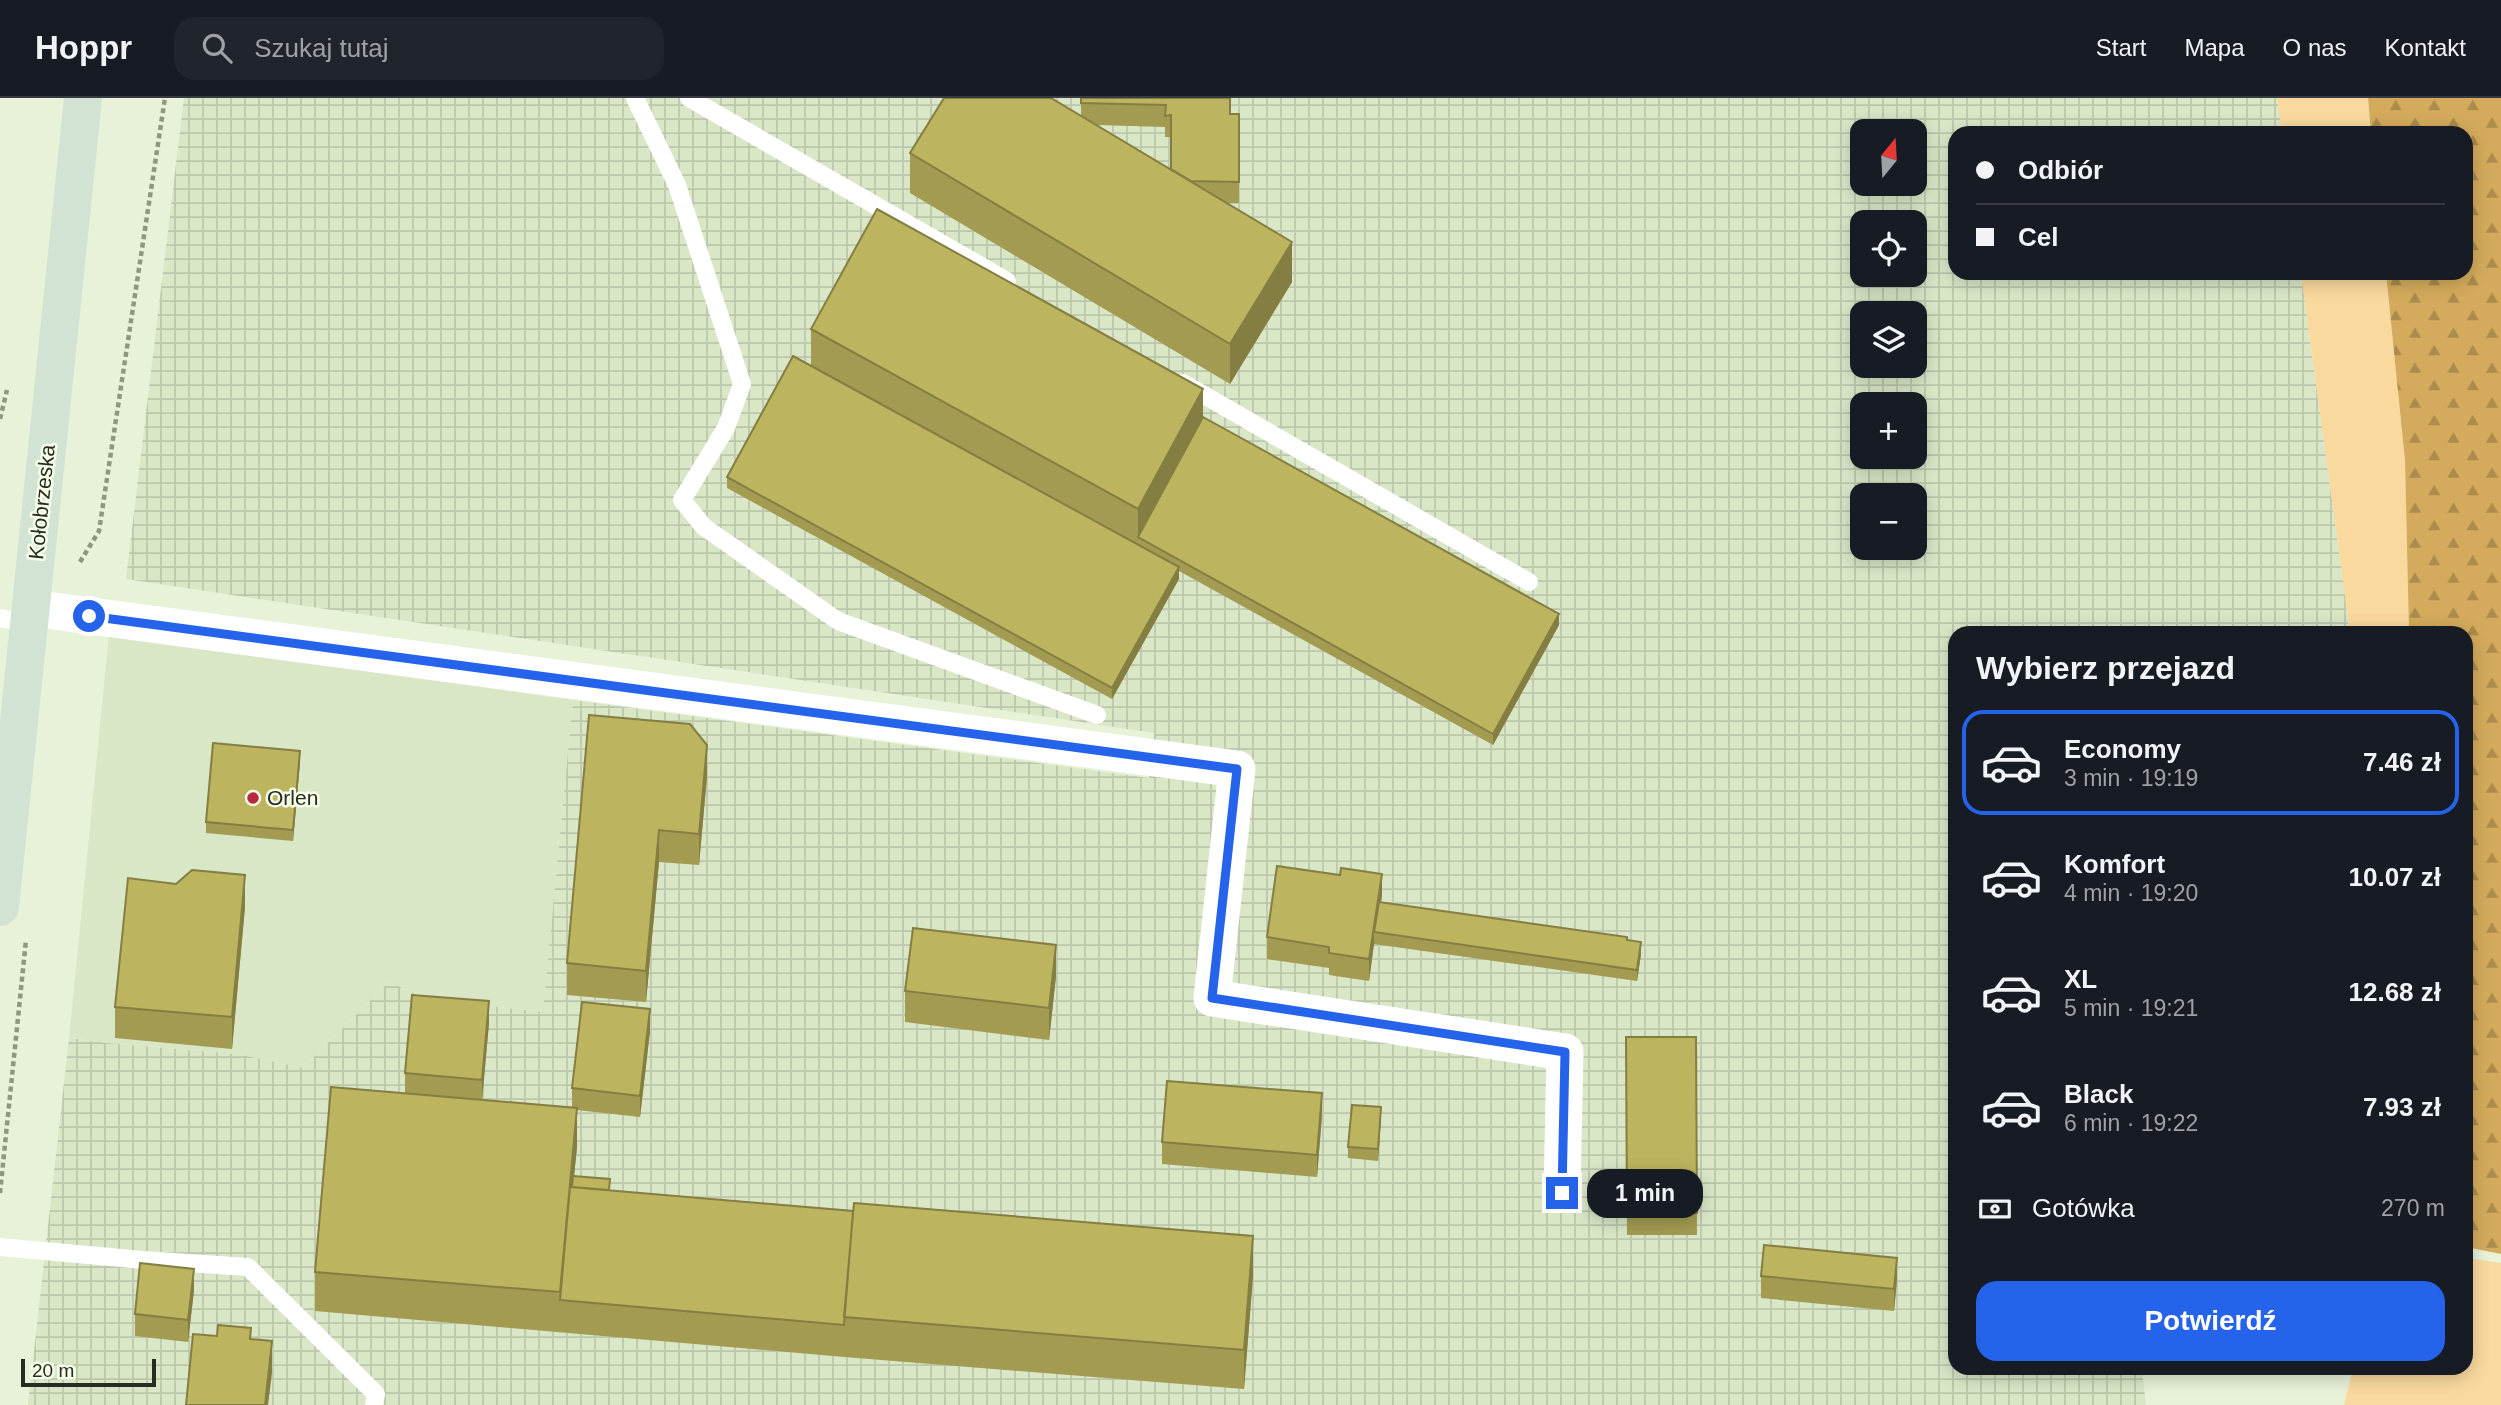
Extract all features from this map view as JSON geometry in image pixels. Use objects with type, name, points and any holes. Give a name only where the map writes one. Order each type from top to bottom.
[{"type":"main road","name":"Kołobrzeska","points":[[0,906],[83,98]]},
{"type":"street","points":[[31,616],[1237,769],[1212,998],[1565,1052],[1562,1193]]},
{"type":"lane","points":[[635,98],[677,185],[742,384],[726,428],[682,500],[704,527],[838,621],[1097,715]]},
{"type":"lane","points":[[689,98],[1025,292]]},
{"type":"lane","points":[[1169,374],[1529,582]]},
{"type":"lane","points":[[0,1247],[143,1261],[248,1267],[376,1394],[374,1405]]},
{"type":"path","points":[[31,616],[69,582],[99,531],[165,98]]},
{"type":"shaded area","points":[[184,98],[2277,98],[2281,126],[1948,126],[1948,280],[2302,280],[2349,626],[1948,626],[1948,1375],[2143,1375],[2146,1405],[28,1405],[69,1038],[237,1054],[303,1068],[389,982],[427,999],[543,1012],[573,700],[1149,778],[1154,733],[126,579]]},
{"type":"shaded area","points":[[2277,98],[2368,98],[2370,126],[2281,126]]},
{"type":"shaded area","points":[[2302,280],[2387,280],[2405,461],[2409,626],[2349,626]]},
{"type":"shaded area","points":[[109,635],[573,700],[544,1012],[427,999],[389,982],[303,1068],[237,1054],[69,1038]]},
{"type":"shaded area","points":[[2473,1259],[2501,1263],[2501,1405],[2344,1405],[2352,1375],[2473,1375]]},
{"type":"green space","points":[[2368,98],[2501,98],[2501,1254],[2473,1248],[2473,626],[2409,626],[2405,461],[2387,280],[2473,280],[2473,126],[2370,126]]},
{"type":"building","points":[[944,98],[1051,98],[1292,242],[1230,344],[910,153]]},
{"type":"building","points":[[1081,98],[1230,98],[1230,114],[1239,114],[1239,182],[1191,181],[1171,169],[1171,115],[1165,116],[1166,105],[1081,103]]},
{"type":"building","points":[[877,209],[1203,389],[1138,509],[811,329]]},
{"type":"building","points":[[793,356],[1179,567],[1112,688],[727,477]]},
{"type":"building","points":[[1203,417],[1559,614],[1493,734],[1138,537]]},
{"type":"building","points":[[589,715],[690,724],[707,745],[699,834],[659,830],[646,971],[567,963]]},
{"type":"building","name":"Orlen","points":[[213,743],[300,751],[293,830],[206,822]]},
{"type":"building","points":[[1277,866],[1340,875],[1341,868],[1382,874],[1369,959],[1329,953],[1329,947],[1267,937]]},
{"type":"building","points":[[192,870],[245,875],[232,1017],[115,1007],[128,878],[176,884]]},
{"type":"building","points":[[1379,902],[1627,937],[1627,940],[1641,942],[1637,970],[1374,932]]},
{"type":"building","points":[[913,928],[1056,945],[1049,1008],[905,991]]},
{"type":"building","points":[[412,995],[489,1001],[482,1080],[405,1073]]},
{"type":"building","points":[[582,1002],[650,1009],[640,1096],[572,1088]]},
{"type":"building","points":[[1626,1037],[1696,1037],[1697,1213],[1627,1213]]},
{"type":"building","points":[[1167,1081],[1322,1093],[1317,1155],[1162,1142]]},
{"type":"building","points":[[331,1087],[577,1108],[560,1292],[315,1272]]},
{"type":"building","points":[[1352,1105],[1381,1107],[1378,1149],[1348,1147]]},
{"type":"building","points":[[573,1176],[610,1179],[609,1190],[572,1187]]},
{"type":"building","points":[[570,1187],[853,1211],[844,1325],[560,1300]]},
{"type":"building","points":[[854,1203],[1253,1236],[1244,1350],[844,1317]]},
{"type":"building","points":[[1764,1245],[1897,1258],[1894,1289],[1761,1276]]},
{"type":"building","points":[[140,1263],[194,1269],[188,1320],[135,1314]]},
{"type":"building","points":[[218,1325],[251,1328],[250,1339],[272,1341],[265,1405],[186,1405],[193,1334],[217,1336]]},
{"type":"place","name":"Orlen","points":[[253,798]]},
{"type":"route","points":[[89,616],[1237,769],[1212,998],[1565,1052],[1562,1193]]}]
